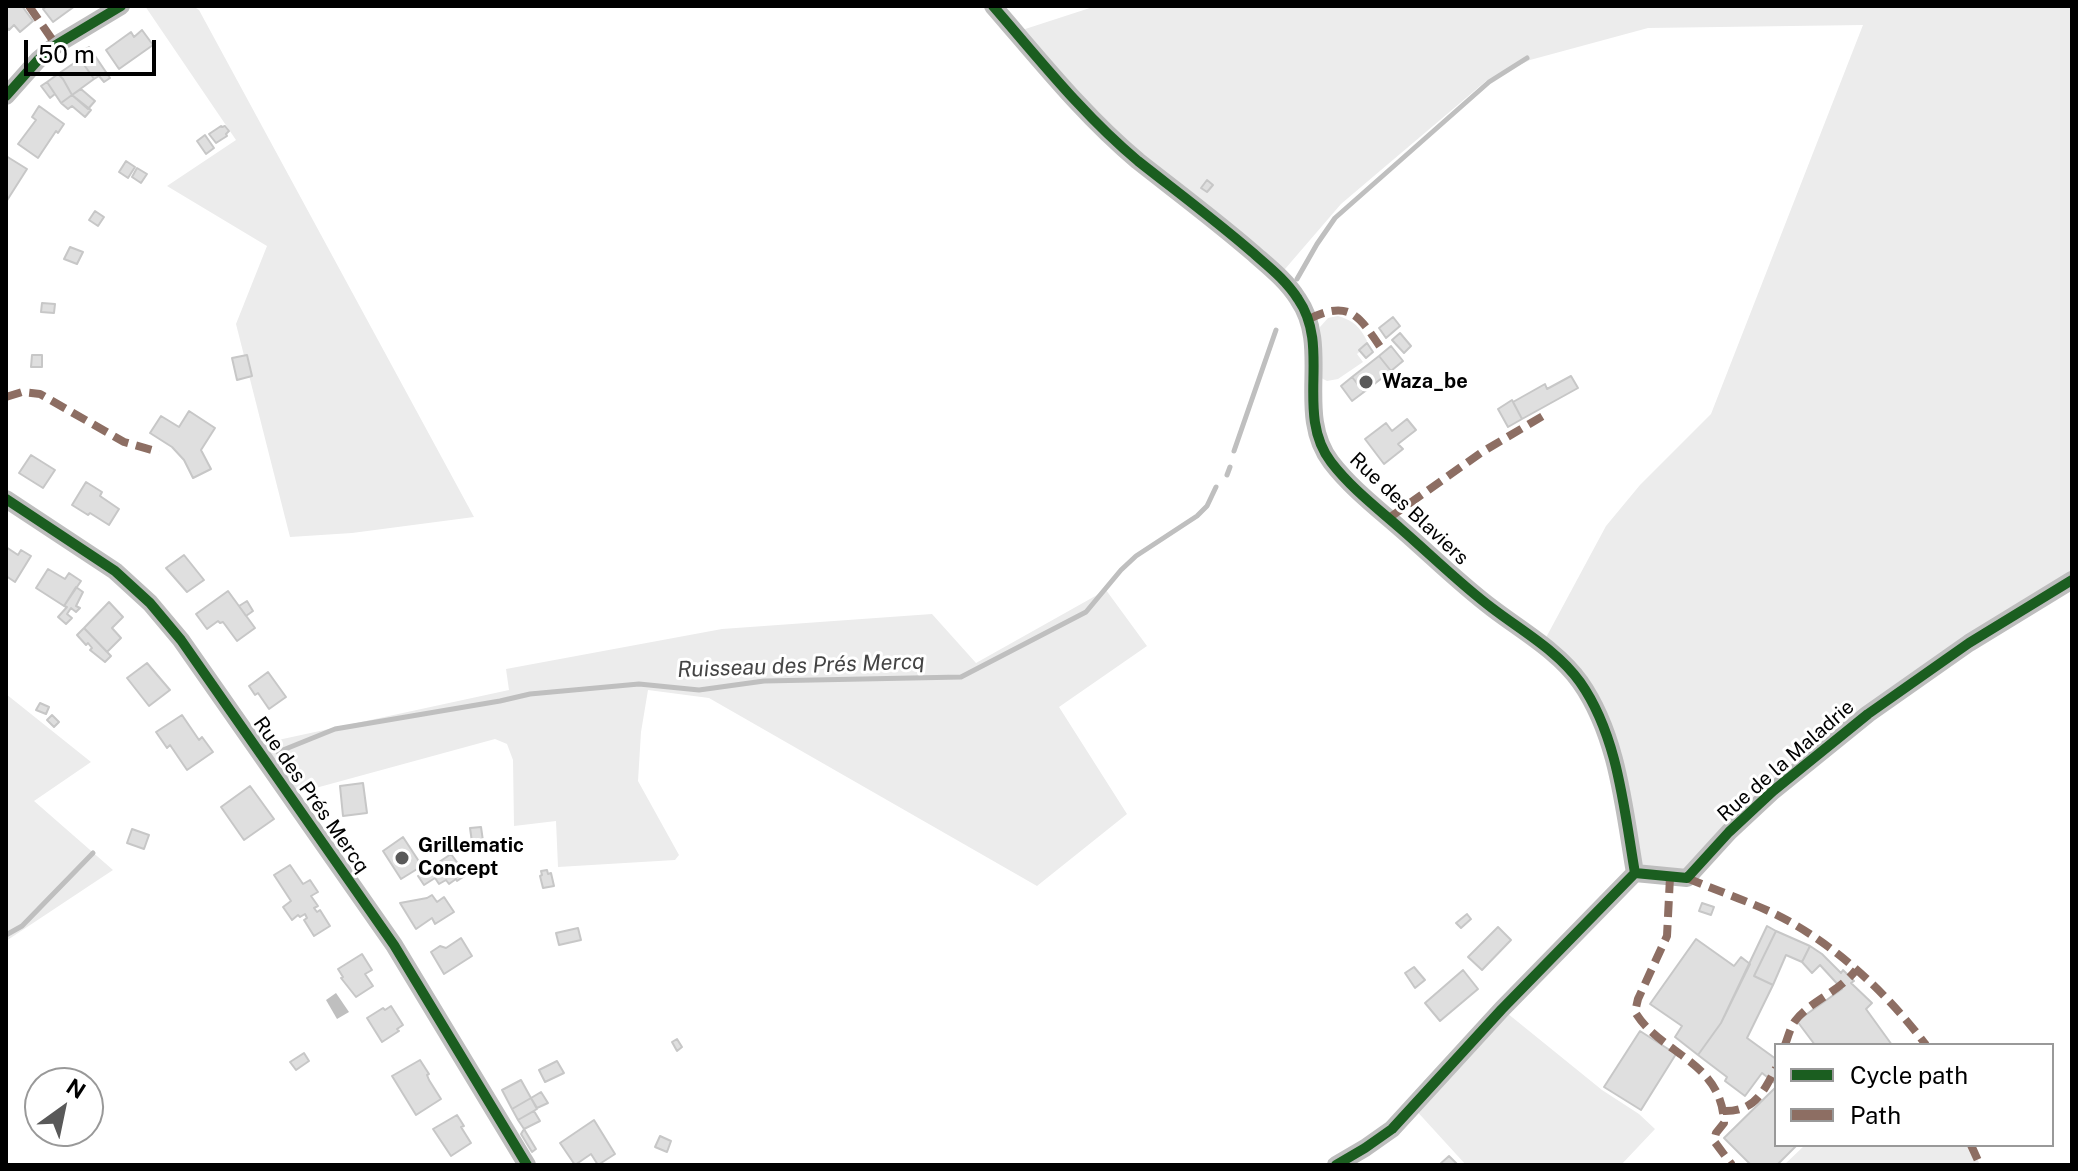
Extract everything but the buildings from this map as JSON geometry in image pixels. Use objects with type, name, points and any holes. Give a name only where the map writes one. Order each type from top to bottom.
[{"type":"street","points":[[6,96],[56,45],[121,6]]},
{"type":"street","name":"Rue des Blaviers","points":[[993,6],[1106,132],[1229,232],[1289,286],[1309,319],[1313,340],[1313,418],[1322,447],[1339,471],[1389,518],[1479,599],[1562,661],[1579,681],[1602,722],[1609,745],[1635,873]]},
{"type":"street","name":"Rue des Prés Mercq","points":[[6,499],[115,571],[150,603],[181,640],[394,945],[527,1165]]},
{"type":"street","name":"Rue de la Maladrie","points":[[1635,873],[1687,878],[1729,832],[1773,791],[1868,714],[1969,643],[2072,580]]},
{"type":"street","points":[[1336,1165],[1392,1129],[1513,997],[1635,873]]},
{"type":"shaded area","points":[[145,6],[193,6],[199,10],[474,517],[352,533],[290,537],[236,324],[267,246],[167,186],[236,140]]},
{"type":"shaded area","points":[[1096,6],[2072,6],[2072,580],[1868,714],[1687,878],[1635,873],[1602,722],[1542,645],[1606,526],[1640,485],[1711,414],[1863,25],[1648,28],[1530,60],[1486,81],[1341,204],[1279,276],[1138,161],[1016,32]]},
{"type":"shaded area","points":[[1338,316],[1356,325],[1367,341],[1357,354],[1363,362],[1338,379],[1327,381],[1319,377],[1320,327],[1328,318]]},
{"type":"shaded area","points":[[1106,590],[1147,646],[1059,707],[1127,814],[1037,886],[709,698],[648,690],[638,781],[679,855],[675,860],[558,867],[556,821],[514,826],[513,760],[507,744],[495,739],[290,795],[255,745],[509,690],[506,669],[722,629],[932,614],[976,663]]},
{"type":"shaded area","points":[[6,694],[91,762],[34,801],[113,870],[6,941]]},
{"type":"shaded area","points":[[336,993],[349,1012],[337,1019],[326,1000]]},
{"type":"shaded area","points":[[1502,1009],[1655,1129],[1621,1165],[1466,1165],[1413,1107]]},
{"type":"shaded area","points":[[1803,1147],[1972,1147],[1980,1165],[1784,1165]]},
{"type":"waterway","name":"Ruisseau des Prés Mercq","points":[[1297,279],[1335,218],[1489,82],[1527,58]]},
{"type":"waterway","name":"Ruisseau des Prés Mercq","points":[[1234,451],[1276,330]]},
{"type":"waterway","name":"Ruisseau des Prés Mercq","points":[[1227,475],[1230,467]]},
{"type":"waterway","name":"Ruisseau des Prés Mercq","points":[[278,752],[335,729],[530,694],[639,684],[699,690],[764,681],[961,677],[1086,612],[1136,556],[1197,516],[1207,506],[1216,487]]},
{"type":"waterway","name":"Ruisseau des Prés Mercq","points":[[6,935],[22,926],[93,853]]},
{"type":"marked path","points":[[29,6],[56,45]]},
{"type":"marked path","points":[[1309,319],[1334,311],[1352,314],[1381,348]]},
{"type":"marked path","points":[[6,397],[22,392],[40,394],[124,442],[159,452]]},
{"type":"marked path","points":[[1389,518],[1482,452],[1548,413]]},
{"type":"marked path","points":[[1670,877],[1667,936],[1635,1012],[1646,1026],[1702,1072],[1713,1085],[1721,1102],[1724,1123],[1714,1141],[1732,1165]]},
{"type":"marked path","points":[[1687,878],[1773,913],[1817,938],[1876,988],[1924,1043]]},
{"type":"marked path","points":[[1786,1043],[1801,1014],[1856,970]]},
{"type":"marked path","points":[[1723,1111],[1750,1104],[1762,1093],[1774,1072]]},
{"type":"marked path","points":[[1972,1147],[1980,1165]]},
{"type":"cycle path","points":[[6,96],[56,45],[121,6]]},
{"type":"cycle path","points":[[993,6],[1062,86],[1118,144],[1238,240],[1293,292],[1308,318],[1314,359],[1315,423],[1320,443],[1331,462],[1364,497],[1492,608],[1550,651],[1580,682],[1593,703],[1611,749],[1635,873]]},
{"type":"cycle path","points":[[6,499],[115,571],[150,603],[181,640],[394,945],[527,1165]]},
{"type":"cycle path","points":[[1336,1165],[1392,1129],[1502,1009],[1635,873],[1687,878],[1729,832],[1773,791],[1868,714],[1969,643],[2072,580]]},
{"type":"place","name":"Waza_be","points":[[1366,382]]},
{"type":"place","name":"Grillematic Concept","points":[[402,858]]}]
